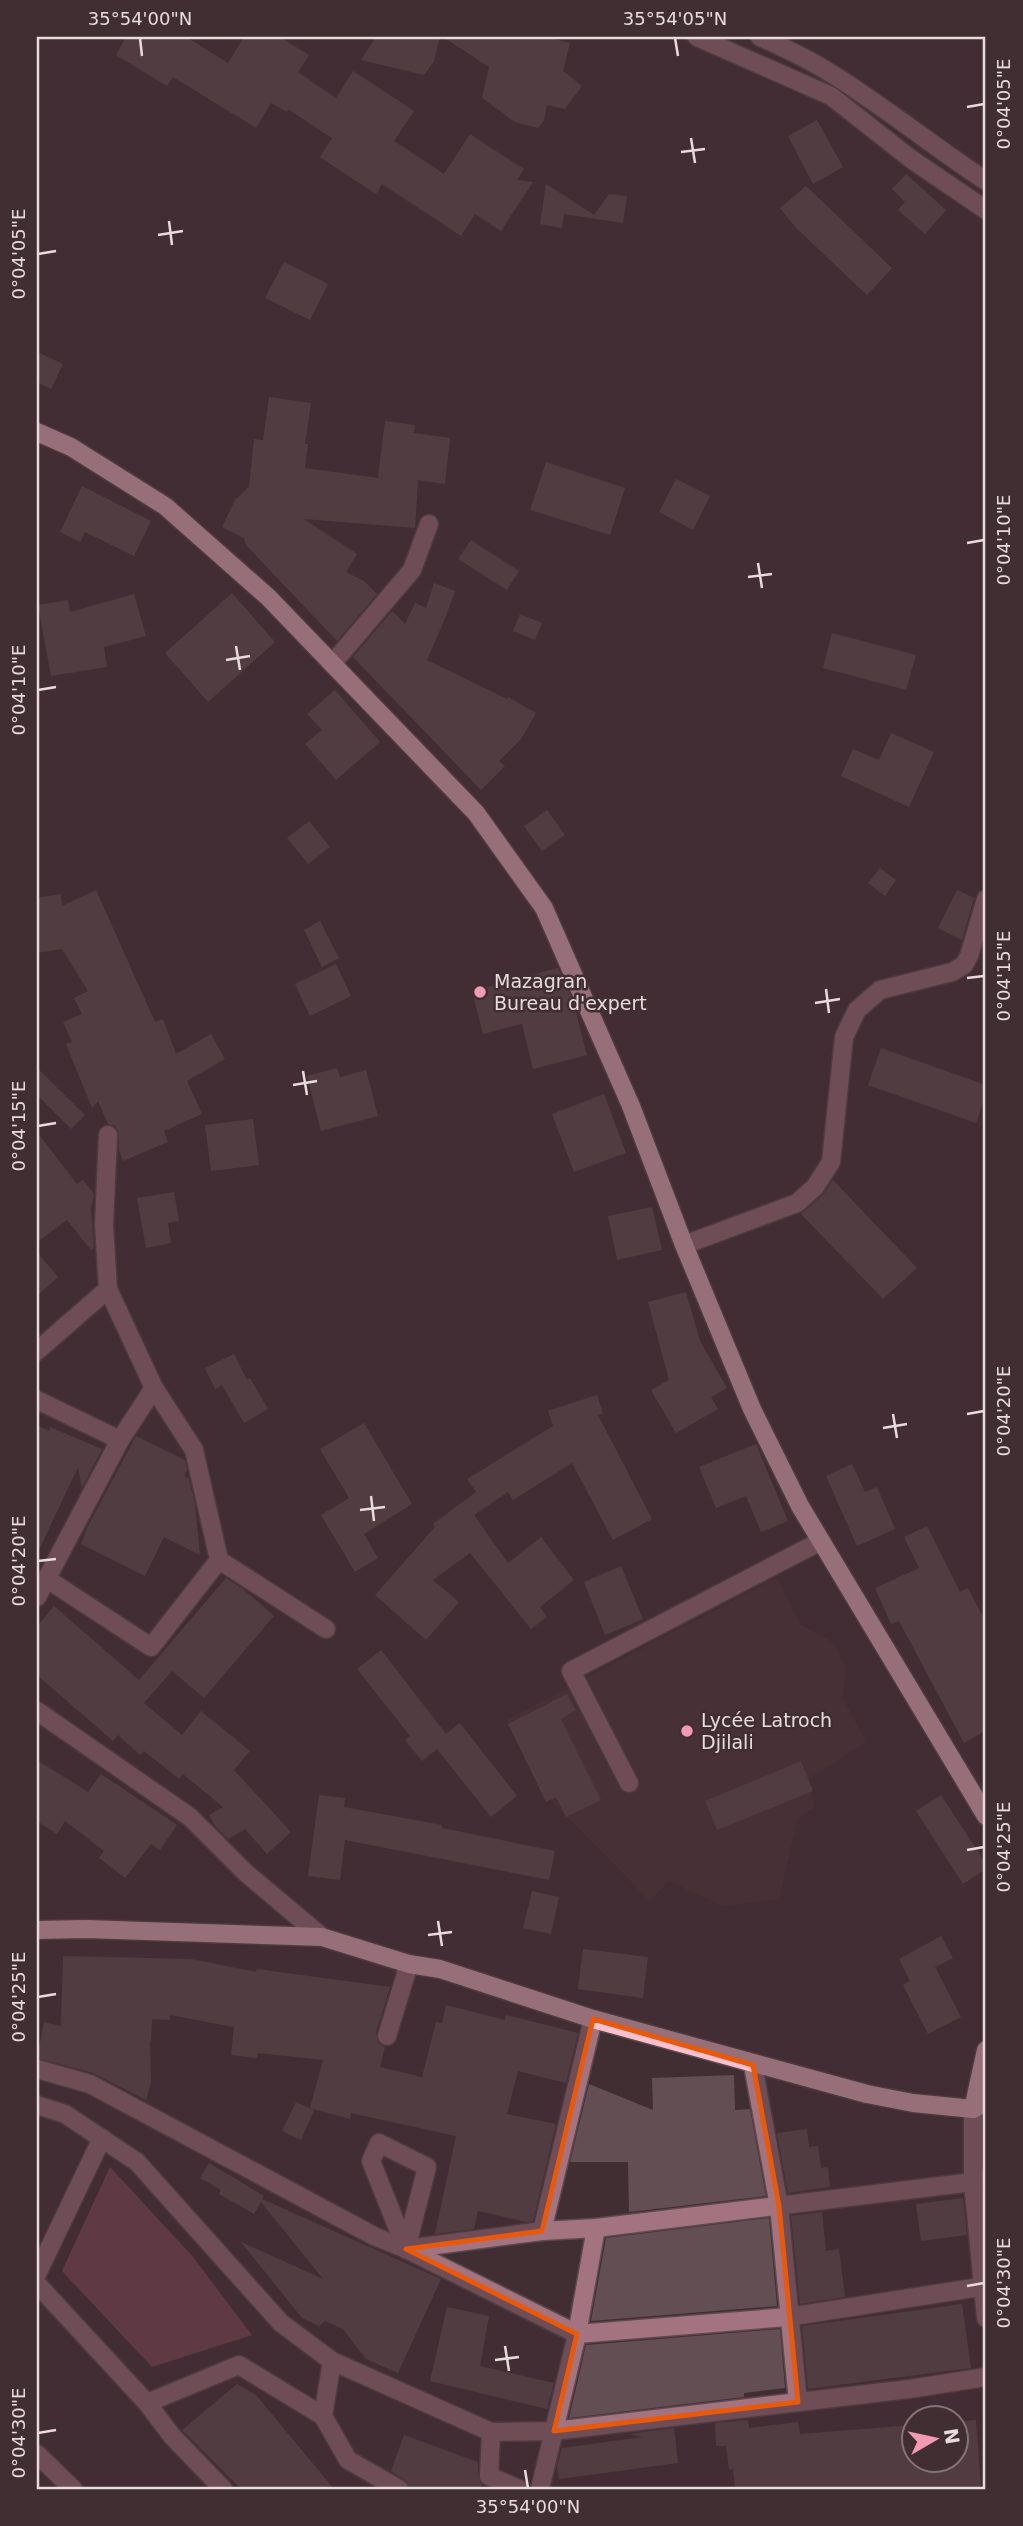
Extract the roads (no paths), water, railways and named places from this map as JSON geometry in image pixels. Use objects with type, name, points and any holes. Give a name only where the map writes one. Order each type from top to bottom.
[{"type":"main road","points":[[37,432],[71,447],[165,506],[268,597],[476,813],[544,908],[631,1106],[684,1245],[752,1409],[800,1506],[986,1816]]},
{"type":"main road","points":[[37,1930],[86,1929],[322,1937],[409,1964],[440,1969],[593,2019],[753,2064],[867,2094],[914,2103],[979,2105],[986,2050]]},
{"type":"street","points":[[697,37],[831,96],[911,159],[986,210]]},
{"type":"street","points":[[760,37],[832,74],[986,181]]},
{"type":"street","points":[[332,664],[412,570],[429,524]]},
{"type":"street","points":[[684,1245],[797,1203],[816,1187],[831,1162],[844,1037],[857,1010],[880,990],[952,972],[964,965],[986,899]]},
{"type":"street","points":[[108,1135],[104,1225],[108,1289],[154,1388],[194,1450],[219,1560],[326,1629]]},
{"type":"street","points":[[37,1352],[108,1289]]},
{"type":"street","points":[[37,1597],[120,1440],[154,1388]]},
{"type":"street","points":[[37,1400],[120,1440]]},
{"type":"street","points":[[629,1783],[570,1671],[821,1541]]},
{"type":"street","points":[[47,1579],[151,1647],[219,1560]]},
{"type":"street","points":[[37,1711],[190,1817],[246,1873],[322,1937]]},
{"type":"street","points":[[387,2036],[409,1964]]},
{"type":"street","points":[[542,2231],[593,2019]]},
{"type":"street","points":[[753,2064],[779,2206],[788,2316],[799,2402]]},
{"type":"street","points":[[37,2069],[90,2084],[374,2236],[507,2297],[577,2334],[788,2316],[984,2286]]},
{"type":"street","points":[[37,2105],[65,2113],[137,2162],[281,2323],[332,2361],[491,2432],[554,2431],[986,2377]]},
{"type":"street","points":[[979,2105],[979,2179],[986,2318]]},
{"type":"street","points":[[37,2274],[102,2138]]},
{"type":"street","points":[[379,2143],[427,2167],[406,2249],[371,2161],[379,2143]]},
{"type":"street","points":[[406,2249],[542,2231],[596,2228],[779,2206],[979,2179]]},
{"type":"street","points":[[540,2489],[577,2334],[596,2228]]},
{"type":"street","points":[[37,2284],[147,2403],[172,2436],[223,2489]]},
{"type":"street","points":[[323,2416],[332,2361]]},
{"type":"street","points":[[147,2403],[239,2365],[323,2416],[348,2460],[399,2489]]},
{"type":"street","points":[[491,2432],[489,2476],[519,2489]]},
{"type":"street","points":[[37,2454],[73,2489]]},
{"type":"place","name":"Mazagran Bureau d'expert","points":[[480,992]]},
{"type":"place","name":"Lycée Latroch Djilali","points":[[687,1731]]}]
